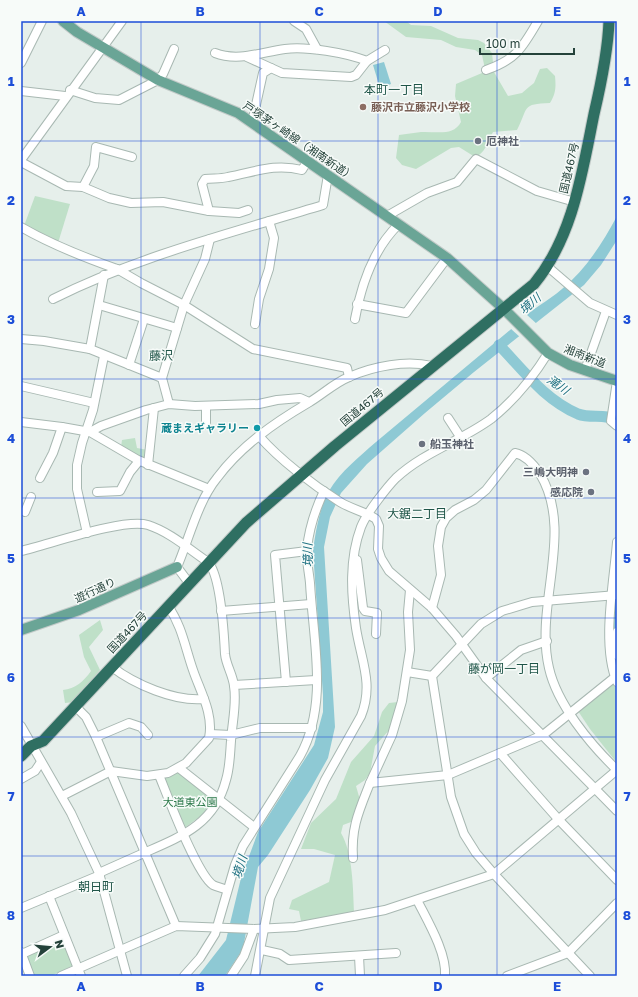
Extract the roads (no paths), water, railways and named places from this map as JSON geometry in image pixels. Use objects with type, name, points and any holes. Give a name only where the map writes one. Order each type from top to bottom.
[{"type":"highway","name":"国道467号","points":[[21,756],[31,746],[43,741],[76,707],[208,562],[246,523],[302,474],[432,366],[534,284],[548,267],[562,238],[575,202],[605,63],[609,21]]},
{"type":"main road","name":"戸塚茅ヶ崎線（湘南新道）","points":[[63,21],[158,80],[238,113],[308,160],[447,258],[504,309]]},
{"type":"main road","name":"湘南新道","points":[[504,309],[548,353],[570,365],[617,381]]},
{"type":"main road","name":"遊行通り","points":[[21,630],[73,613],[177,567]]},
{"type":"street","points":[[21,63],[42,21]]},
{"type":"street","points":[[122,21],[68,93],[21,160],[66,186],[84,187],[109,198],[131,203],[163,202],[209,211],[239,213],[248,210]]},
{"type":"street","points":[[294,21],[306,29],[317,50]]},
{"type":"street","points":[[486,70],[508,60],[519,52],[538,21]]},
{"type":"street","points":[[215,53],[221,56],[247,57],[286,49],[317,50],[367,61]]},
{"type":"street","points":[[21,90],[68,93],[95,98],[119,100],[158,80],[163,74],[174,50]]},
{"type":"street","points":[[247,57],[282,73],[351,77],[356,75],[367,61],[385,50]]},
{"type":"street","points":[[252,123],[263,73],[271,68]]},
{"type":"street","points":[[84,187],[94,166],[96,147],[132,157]]},
{"type":"street","points":[[387,216],[427,193],[457,182],[476,159],[537,191],[575,202]]},
{"type":"street","points":[[209,211],[202,184],[205,179],[227,178],[253,170],[281,166],[302,170],[308,160]]},
{"type":"street","points":[[53,299],[117,269],[322,205],[328,175]]},
{"type":"street","points":[[255,324],[259,299],[269,268],[274,238],[270,221]]},
{"type":"street","points":[[355,319],[357,304],[366,279],[380,250],[399,224]]},
{"type":"street","points":[[21,227],[42,239],[88,260],[117,269],[184,305],[253,349],[347,368],[349,377]]},
{"type":"street","points":[[169,404],[162,378],[184,305],[205,259],[210,239]]},
{"type":"street","points":[[357,304],[406,313],[447,258]]},
{"type":"street","points":[[548,267],[590,303],[617,315]]},
{"type":"street","points":[[90,349],[99,306],[103,275]]},
{"type":"street","points":[[99,306],[177,328]]},
{"type":"street","points":[[585,370],[606,311]]},
{"type":"street","points":[[129,365],[144,319]]},
{"type":"street","points":[[21,339],[44,340],[90,349],[104,356],[162,378]]},
{"type":"street","points":[[255,976],[262,950],[264,928],[270,898],[316,799],[361,716],[366,703],[367,692],[362,652],[356,628],[351,569],[356,545],[367,515],[386,489],[401,474],[424,458],[461,438],[490,419],[516,398],[531,380],[548,353]]},
{"type":"street","points":[[87,534],[79,501],[76,477],[79,454],[88,432],[104,356]]},
{"type":"street","points":[[189,583],[177,567],[209,489],[228,465],[259,436],[282,418],[349,377],[384,366],[415,364],[432,366]]},
{"type":"street","points":[[613,421],[617,381]]},
{"type":"street","points":[[21,386],[94,406]]},
{"type":"street","points":[[88,432],[101,426],[169,404],[206,406],[259,404],[277,400],[300,398],[309,402]]},
{"type":"street","points":[[94,406],[101,426]]},
{"type":"street","points":[[206,406],[206,425]]},
{"type":"street","points":[[148,464],[154,408]]},
{"type":"street","points":[[448,418],[461,438]]},
{"type":"street","points":[[21,422],[62,426],[88,432],[139,461],[209,489]]},
{"type":"street","points":[[40,478],[55,448],[62,426]]},
{"type":"street","points":[[259,436],[275,454],[324,491],[340,502],[373,517],[378,522],[378,549],[385,566],[410,590],[432,608],[486,678],[617,811]]},
{"type":"street","points":[[61,976],[79,972],[119,951],[176,926],[220,926],[253,929],[295,927],[364,915],[417,900],[494,874],[617,770],[593,745],[570,713],[552,680],[547,657],[547,641],[548,601],[554,554],[552,504],[548,491],[537,468],[529,460],[515,454],[486,490],[474,500],[455,510],[443,522],[438,536],[441,574],[432,608]]},
{"type":"street","points":[[97,492],[120,491],[130,472],[139,461]]},
{"type":"street","points":[[184,976],[206,950],[220,926],[227,890],[240,852],[254,827],[300,756],[307,743],[312,728],[316,714],[316,680],[307,551],[310,528],[324,491]]},
{"type":"street","points":[[25,512],[31,497]]},
{"type":"street","points":[[21,551],[121,525],[140,524],[157,528],[212,566],[221,611],[226,656],[234,685],[234,711],[226,780],[218,800],[205,818],[184,836],[21,908]]},
{"type":"street","points":[[370,783],[448,775],[543,735],[616,679],[611,666],[609,648],[617,542]]},
{"type":"street","points":[[356,545],[357,569],[364,608],[365,611],[377,613],[376,634]]},
{"type":"street","points":[[286,682],[275,555],[307,551]]},
{"type":"street","points":[[352,858],[353,831],[370,783],[392,735],[406,672],[410,650],[408,612],[410,590]]},
{"type":"street","points":[[432,676],[481,624],[502,611],[524,604],[614,595]]},
{"type":"street","points":[[221,611],[311,604]]},
{"type":"street","points":[[62,796],[111,771],[147,776],[159,775],[179,768],[202,748],[209,738],[209,717],[204,699],[192,670],[180,627],[168,606]]},
{"type":"street","points":[[617,632],[617,655]]},
{"type":"street","points":[[486,678],[520,650],[547,641]]},
{"type":"street","points":[[112,667],[125,677],[175,697],[191,700],[204,699]]},
{"type":"street","points":[[406,672],[432,676]]},
{"type":"street","points":[[432,676],[454,809],[464,834],[476,853],[494,874],[590,976]]},
{"type":"street","points":[[234,685],[316,680]]},
{"type":"street","points":[[76,707],[86,717],[96,737],[176,926]]},
{"type":"street","points":[[96,737],[129,723],[141,727],[148,735]]},
{"type":"street","points":[[21,726],[40,762],[62,796],[99,874],[127,976]]},
{"type":"street","points":[[210,734],[231,735],[260,728],[312,728]]},
{"type":"street","points":[[500,753],[559,820],[617,880]]},
{"type":"street","points":[[21,779],[35,771],[40,762]]},
{"type":"street","points":[[179,768],[254,827]]},
{"type":"street","points":[[159,775],[184,836],[204,876],[213,885],[227,890]]},
{"type":"street","points":[[49,896],[79,972]]},
{"type":"street","points":[[417,900],[440,949],[445,976]]},
{"type":"street","points":[[507,976],[524,973],[568,953],[617,903]]},
{"type":"street","points":[[231,976],[244,956],[253,929]]},
{"type":"street","points":[[30,976],[21,953],[64,935]]},
{"type":"street","points":[[262,950],[276,952],[290,960],[396,953]]},
{"type":"street","points":[[359,956],[360,976]]},
{"type":"water","points":[[384,62],[391,84],[380,88],[373,65]]},
{"type":"water","points":[[617,216],[617,240],[601,265],[584,285],[474,372],[425,413],[367,464],[341,493],[330,517],[324,547],[335,727],[328,758],[310,790],[268,855],[258,867],[241,952],[225,976],[198,976],[226,940],[241,878],[258,832],[314,745],[323,712],[313,551],[321,512],[329,491],[344,471],[370,447],[527,315],[571,281],[593,256]]},
{"type":"waterway","name":"滝川","points":[[499,345],[535,384],[555,401],[578,414],[608,417],[617,421]]},
{"type":"waterway","name":"滝川","points":[[613,645],[617,586]]},
{"type":"place","name":"藤沢市立藤沢小学校","points":[[363,107]]},
{"type":"place","name":"厄神社","points":[[478,141]]},
{"type":"place","name":"蔵まえギャラリー","points":[[257,428]]},
{"type":"place","name":"船玉神社","points":[[422,444]]},
{"type":"place","name":"三嶋大明神","points":[[586,472]]},
{"type":"place","name":"感応院","points":[[591,492]]},
{"type":"district","name":"本町一丁目","points":[[394,90]]},
{"type":"district","name":"藤沢","points":[[161,356]]},
{"type":"district","name":"大鋸二丁目","points":[[417,514]]},
{"type":"district","name":"藤が岡一丁目","points":[[504,669]]},
{"type":"district","name":"朝日町","points":[[96,887]]},
{"type":"water label","name":"境川","points":[[530,304]]},
{"type":"water label","name":"境川","points":[[308,555]]},
{"type":"water label","name":"境川","points":[[240,867]]},
{"type":"park label","name":"大道東公園","points":[[190,802]]}]
